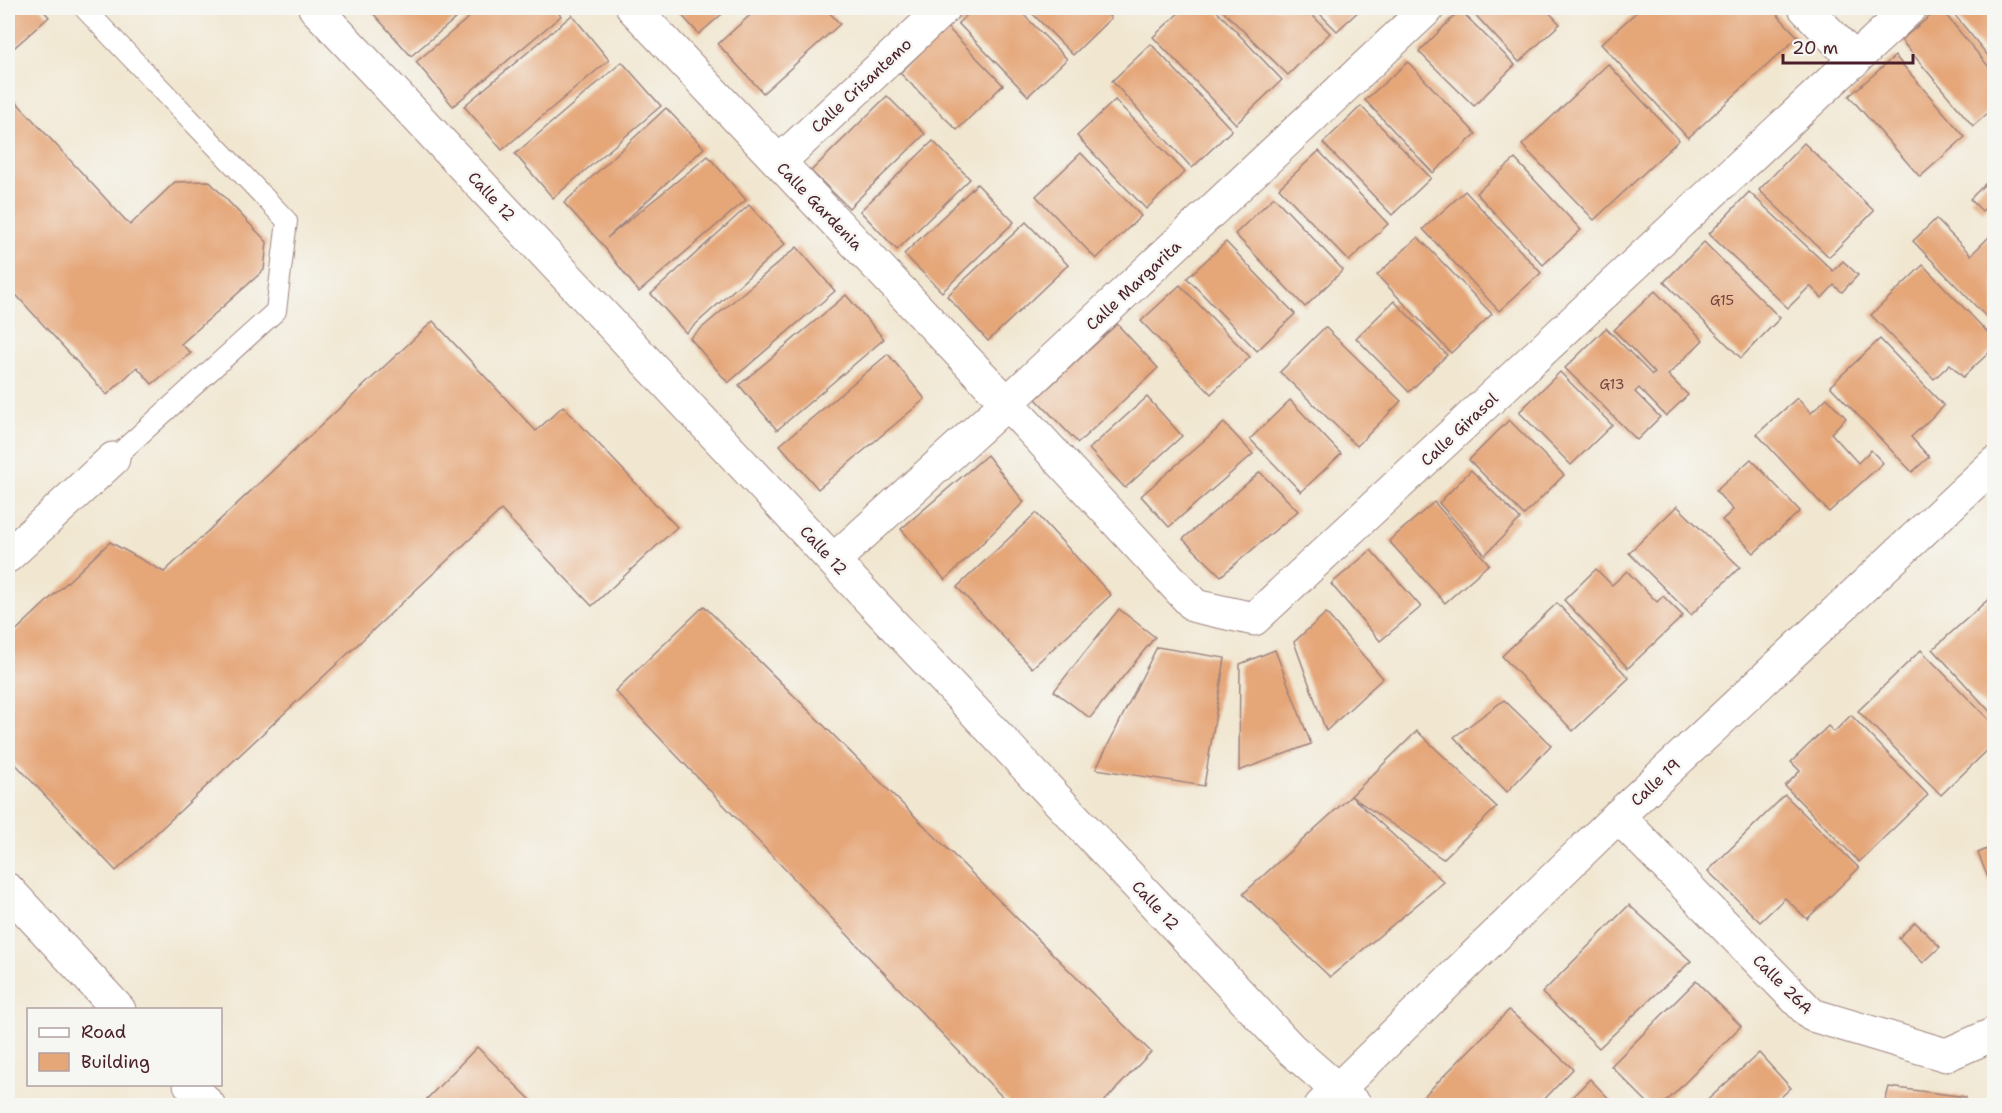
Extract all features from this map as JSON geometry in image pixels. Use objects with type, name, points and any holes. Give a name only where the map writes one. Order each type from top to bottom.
[{"type":"street","name":"Calle 12","points":[[315,8],[1338,1100]]},
{"type":"street","name":"Calle Gardenia","points":[[633,8],[1007,403]]},
{"type":"street","name":"Calle Crisantemo","points":[[779,162],[944,8]]},
{"type":"street","name":"Calle Margarita","points":[[834,560],[1007,403],[1428,8]]},
{"type":"street","points":[[1805,8],[1855,60]]},
{"type":"street","name":"Calle Girasol","points":[[1007,403],[1195,606],[1254,619],[1910,8]]},
{"type":"street","points":[[8,556],[112,459]]},
{"type":"street","name":"Calle 19","points":[[1338,1100],[1618,816],[1995,464]]},
{"type":"street","name":"Calle 26A","points":[[1618,816],[1812,1016],[1946,1055],[1995,1034]]},
{"type":"street","points":[[8,890],[117,1008]]},
{"type":"street","points":[[192,1086],[209,1106]]},
{"type":"lane","points":[[84,8],[287,221],[276,311],[112,459]]},
{"type":"building","points":[[8,8],[41,8],[49,17],[8,53]]},
{"type":"building","points":[[377,8],[468,8],[411,56],[372,12]]},
{"type":"building","points":[[480,8],[554,8],[561,16],[453,106],[416,62]]},
{"type":"building","points":[[675,8],[729,8],[699,34]]},
{"type":"building","points":[[758,8],[825,8],[840,24],[763,93],[718,44]]},
{"type":"building","points":[[975,8],[1017,8],[1067,59],[1028,96],[958,23]]},
{"type":"building","points":[[1027,8],[1101,8],[1111,18],[1073,55]]},
{"type":"building","points":[[1184,8],[1214,8],[1282,80],[1236,124],[1153,37]]},
{"type":"building","points":[[1220,8],[1305,8],[1330,33],[1288,75]]},
{"type":"building","points":[[1314,8],[1362,8],[1337,31]]},
{"type":"building","points":[[1469,8],[1545,8],[1560,24],[1519,62]]},
{"type":"building","points":[[1641,8],[1771,8],[1798,37],[1688,138],[1601,44]]},
{"type":"building","points":[[1940,8],[1994,73],[1994,108],[1973,126],[1901,40]]},
{"type":"building","points":[[1949,8],[1994,8],[1994,63]]},
{"type":"building","points":[[1460,10],[1515,65],[1474,106],[1419,52]]},
{"type":"building","points":[[572,15],[609,60],[502,150],[464,106]]},
{"type":"building","points":[[947,27],[1003,85],[957,130],[900,73]]},
{"type":"building","points":[[1151,44],[1232,130],[1192,168],[1112,81]]},
{"type":"building","points":[[1895,56],[1965,137],[1920,177],[1849,96]]},
{"type":"building","points":[[622,62],[661,106],[553,198],[515,154]]},
{"type":"building","points":[[1408,62],[1476,134],[1433,173],[1365,100]]},
{"type":"building","points":[[1608,64],[1679,140],[1594,220],[1522,145]]},
{"type":"building","points":[[8,93],[130,225],[175,182],[209,181],[267,242],[264,270],[181,344],[191,353],[152,384],[137,367],[107,395],[8,286]]},
{"type":"building","points":[[887,96],[925,134],[849,208],[811,171]]},
{"type":"building","points":[[1115,100],[1185,172],[1146,209],[1077,136]]},
{"type":"building","points":[[1361,106],[1431,178],[1392,215],[1323,143]]},
{"type":"building","points":[[666,108],[704,148],[607,238],[708,156],[746,200],[639,292],[601,243],[564,203]]},
{"type":"building","points":[[933,141],[970,179],[897,250],[860,211]]},
{"type":"building","points":[[1804,143],[1874,211],[1829,257],[1759,190]]},
{"type":"building","points":[[1319,151],[1388,224],[1349,261],[1279,188]]},
{"type":"building","points":[[1081,153],[1141,216],[1096,259],[1036,196]]},
{"type":"building","points":[[1515,159],[1581,230],[1543,265],[1476,193]]},
{"type":"building","points":[[1994,175],[1994,199],[1982,211],[1970,199]]},
{"type":"building","points":[[977,184],[1014,222],[942,292],[904,254]]},
{"type":"building","points":[[1465,191],[1541,273],[1499,311],[1423,229]]},
{"type":"building","points":[[1749,192],[1833,271],[1843,261],[1858,275],[1842,292],[1834,285],[1822,298],[1810,286],[1788,308],[1709,234]]},
{"type":"building","points":[[1274,197],[1343,270],[1305,307],[1235,234]]},
{"type":"building","points":[[749,205],[785,244],[686,333],[651,294]]},
{"type":"building","points":[[1936,219],[1971,255],[1994,232],[1994,325],[1913,241]]},
{"type":"building","points":[[1026,222],[1068,265],[988,341],[947,296]]},
{"type":"building","points":[[1418,237],[1492,314],[1451,353],[1377,275]]},
{"type":"building","points":[[1226,242],[1295,314],[1257,351],[1187,278]]},
{"type":"building","points":[[1704,242],[1780,318],[1741,358],[1664,282]]},
{"type":"building","points":[[797,247],[835,291],[728,383],[690,338]]},
{"type":"building","points":[[1923,265],[1994,339],[1994,348],[1963,377],[1950,364],[1934,379],[1871,315]]},
{"type":"building","points":[[1180,285],[1250,357],[1211,394],[1141,321]]},
{"type":"building","points":[[1655,291],[1703,340],[1668,375],[1688,395],[1666,416],[1639,388],[1635,392],[1660,417],[1637,440],[1565,368],[1606,328],[1652,375],[1655,373],[1614,330]]},
{"type":"building","points":[[846,295],[884,339],[777,430],[739,385]]},
{"type":"building","points":[[1394,301],[1447,355],[1409,392],[1356,338]]},
{"type":"building","points":[[433,321],[536,431],[563,406],[677,527],[592,606],[501,510],[116,871],[8,756],[8,638],[110,542],[164,572]]},
{"type":"building","points":[[1117,324],[1158,368],[1078,443],[1036,399]]},
{"type":"building","points":[[1325,327],[1401,401],[1357,446],[1280,372]]},
{"type":"building","points":[[1880,339],[1944,406],[1911,437],[1929,457],[1912,472],[1830,386]]},
{"type":"building","points":[[888,354],[925,399],[818,489],[780,445]]},
{"type":"building","points":[[1560,372],[1612,425],[1571,465],[1519,412]]},
{"type":"building","points":[[1147,397],[1182,436],[1125,488],[1089,449]]},
{"type":"building","points":[[1797,398],[1811,413],[1827,398],[1846,418],[1831,433],[1858,463],[1871,450],[1883,463],[1829,512],[1757,434]]},
{"type":"building","points":[[1290,400],[1341,454],[1301,492],[1250,439]]},
{"type":"building","points":[[1509,420],[1564,475],[1524,515],[1469,460]]},
{"type":"building","points":[[1224,423],[1253,454],[1169,527],[1141,496]]},
{"type":"building","points":[[987,455],[1024,502],[945,580],[901,529]]},
{"type":"building","points":[[1751,459],[1800,511],[1754,553],[1722,520],[1733,510],[1716,491]]},
{"type":"building","points":[[1471,470],[1520,519],[1485,555],[1439,503]]},
{"type":"building","points":[[1260,472],[1298,511],[1221,576],[1183,539]]},
{"type":"building","points":[[1434,502],[1489,564],[1445,603],[1389,541]]},
{"type":"building","points":[[1677,506],[1740,567],[1691,615],[1629,553]]},
{"type":"building","points":[[1036,513],[1111,595],[1032,668],[957,587]]},
{"type":"building","points":[[1371,550],[1421,607],[1380,641],[1331,584]]},
{"type":"building","points":[[1596,569],[1612,585],[1627,571],[1657,602],[1663,596],[1683,616],[1628,668],[1564,600]]},
{"type":"building","points":[[1992,596],[1994,598],[1994,716],[1933,649]]},
{"type":"building","points":[[1557,603],[1629,678],[1573,731],[1502,656]]},
{"type":"building","points":[[704,606],[1151,1052],[1100,1106],[1011,1106],[615,691]]},
{"type":"building","points":[[1119,609],[1155,637],[1090,718],[1054,691]]},
{"type":"building","points":[[1326,613],[1383,678],[1326,731],[1294,642]]},
{"type":"building","points":[[1157,647],[1225,658],[1204,786],[1096,769]]},
{"type":"building","points":[[1275,650],[1311,744],[1239,771],[1240,664]]},
{"type":"building","points":[[1921,650],[1994,725],[1994,744],[1941,795],[1858,711]]},
{"type":"building","points":[[1504,700],[1551,745],[1507,792],[1454,737]]},
{"type":"building","points":[[1851,715],[1928,795],[1859,862],[1785,786],[1800,771],[1791,762],[1828,726],[1834,732]]},
{"type":"building","points":[[1417,731],[1497,807],[1443,859],[1351,796]]},
{"type":"building","points":[[1785,795],[1859,868],[1807,919],[1785,898],[1760,922],[1708,871]]},
{"type":"building","points":[[1351,796],[1444,882],[1330,977],[1243,894]]},
{"type":"building","points":[[1994,846],[1994,893],[1978,853]]},
{"type":"building","points":[[1629,905],[1691,961],[1599,1048],[1542,993]]},
{"type":"building","points":[[1915,922],[1940,947],[1923,963],[1899,938]]},
{"type":"building","points":[[1696,981],[1741,1026],[1662,1106],[1651,1106],[1611,1066]]},
{"type":"building","points":[[1509,1010],[1573,1069],[1538,1106],[1428,1106],[1421,1099]]},
{"type":"building","points":[[477,1047],[537,1106],[420,1106]]},
{"type":"building","points":[[1759,1053],[1791,1088],[1771,1106],[1701,1106]]},
{"type":"building","points":[[1590,1079],[1616,1106],[1563,1106]]},
{"type":"building","points":[[1889,1087],[1966,1097],[1965,1106],[1884,1106]]}]
